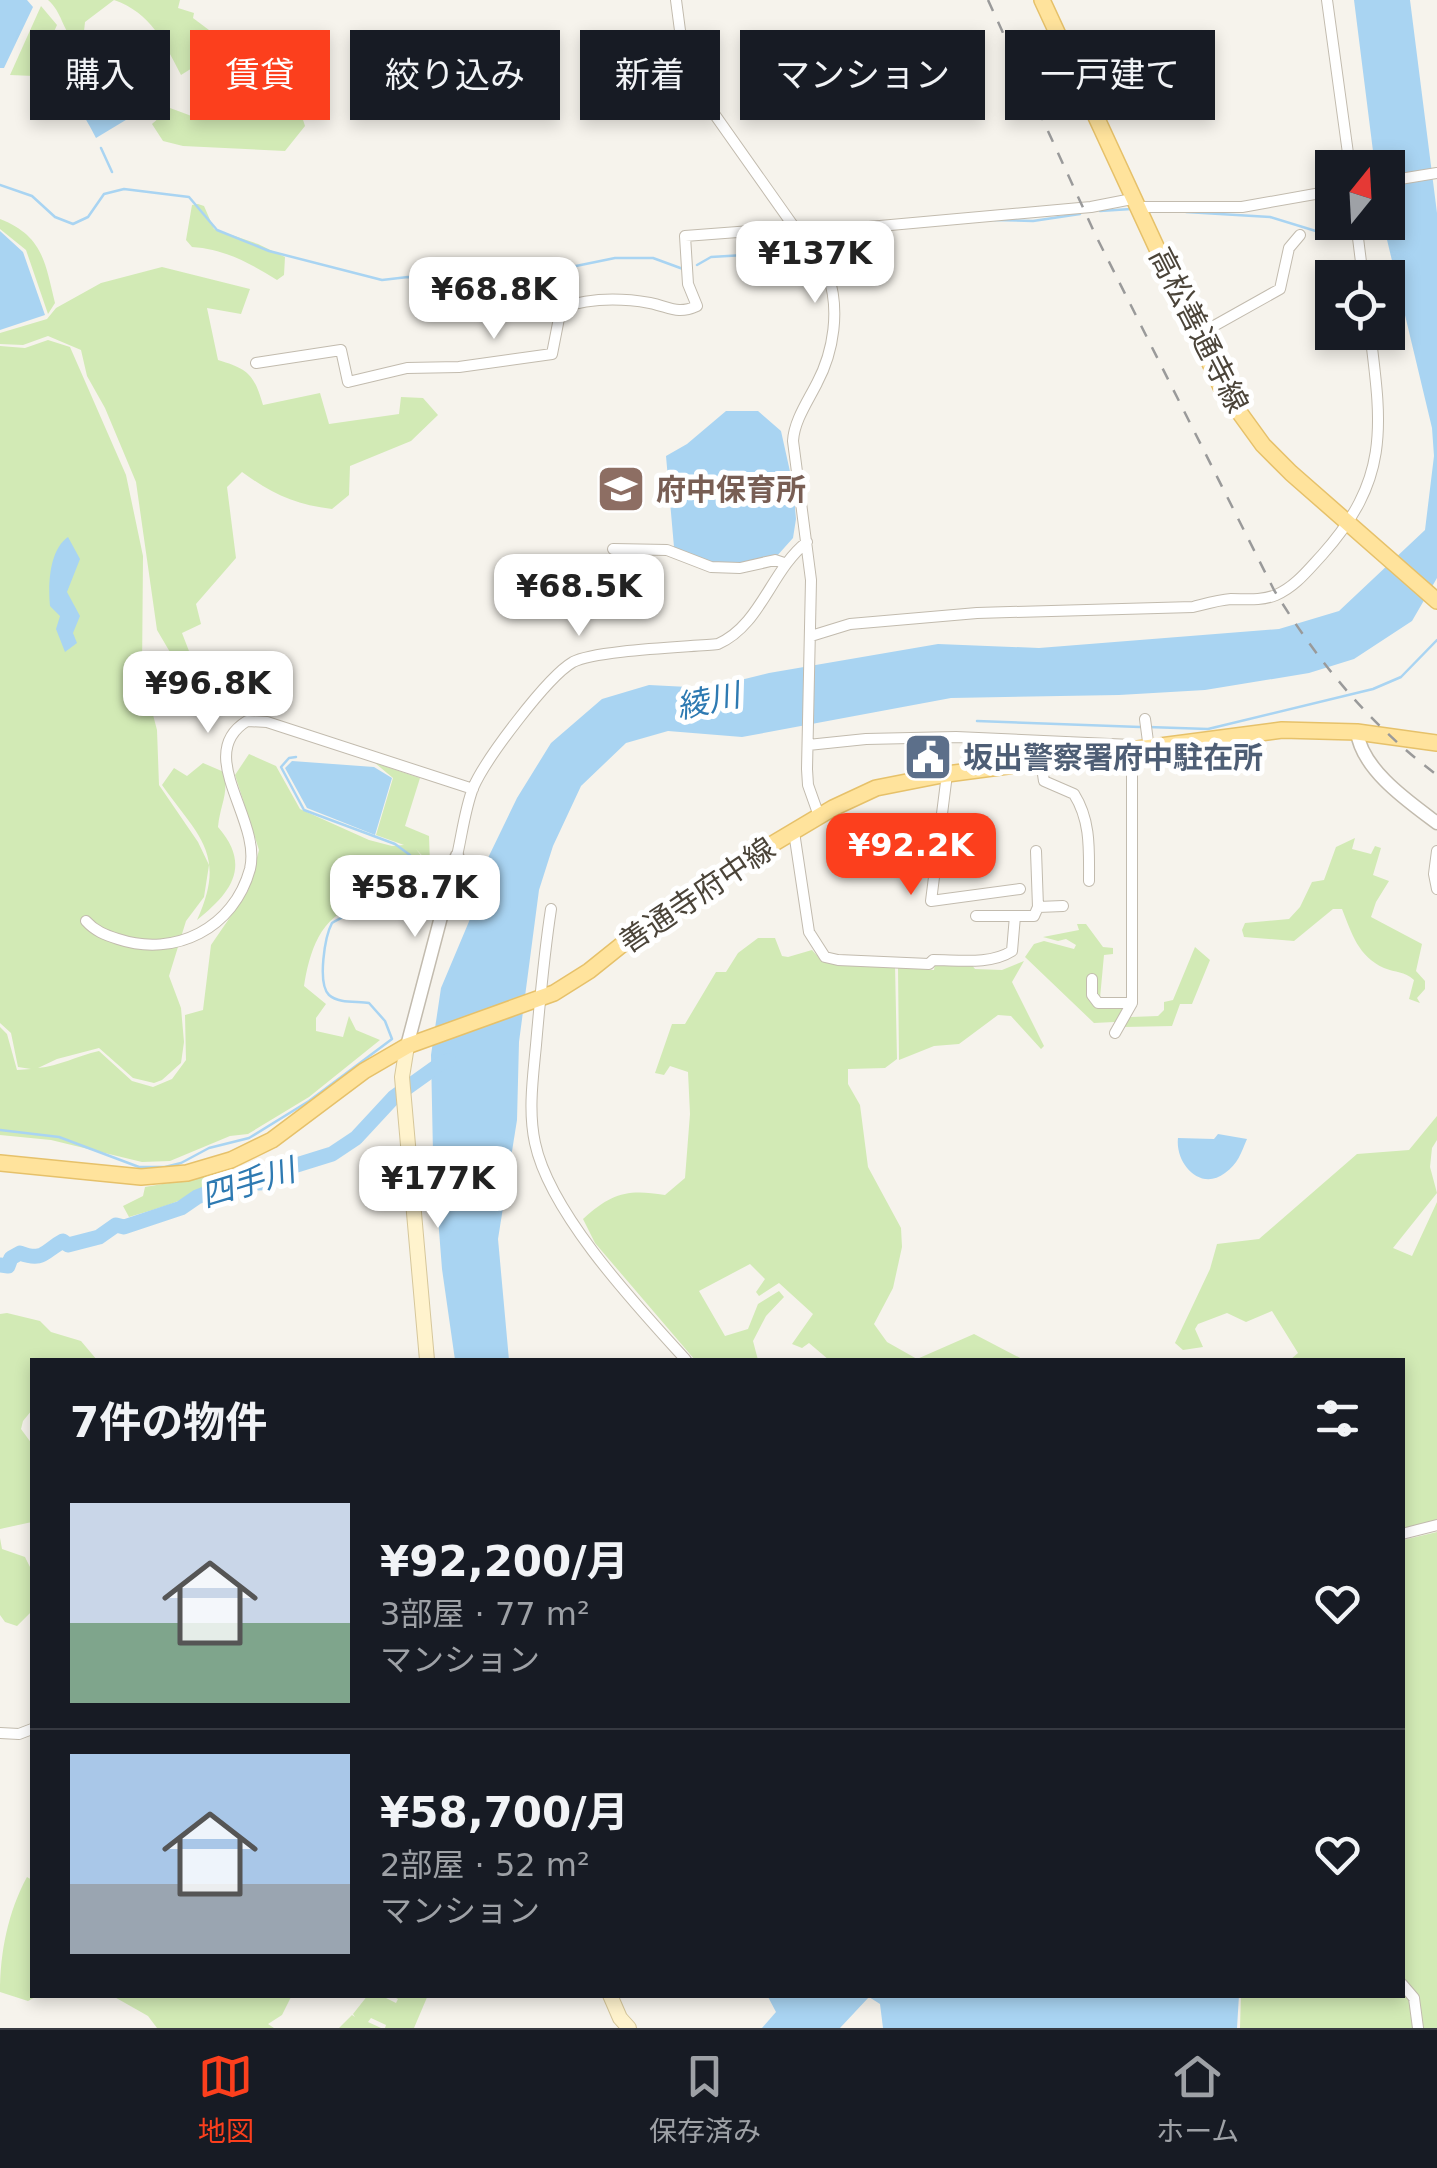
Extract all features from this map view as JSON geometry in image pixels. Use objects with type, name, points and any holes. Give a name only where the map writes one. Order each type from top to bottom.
[{"type":"main road","name":"高松善通寺線","points":[[1042,0],[1056,30]]},
{"type":"main road","name":"高松善通寺線","points":[[1097,120],[1222,387],[1263,445],[1437,601]]},
{"type":"main road","name":"善通寺府中線","points":[[0,1164],[141,1177],[203,1170],[272,1140],[364,1071],[407,1046],[535,1002],[589,970],[675,902],[819,816],[876,788],[1041,761],[1145,735],[1282,730],[1358,732],[1437,743]]},
{"type":"main road","points":[[407,1046],[402,1085],[427,1358]]},
{"type":"main road","points":[[611,1998],[629,2028]]},
{"type":"street","points":[[676,0],[684,61],[691,81],[828,275],[835,301],[836,314],[824,366],[793,436],[807,542],[811,640],[808,785],[819,816]]},
{"type":"street","points":[[1327,0],[1348,150]]},
{"type":"street","points":[[1405,178],[1437,173]]},
{"type":"street","points":[[256,363],[342,350],[348,382],[407,368],[458,367],[552,354],[561,308],[570,305],[609,299],[653,304],[674,312],[697,306],[688,284],[685,236],[751,231],[799,233],[1135,203],[1242,207],[1315,194]]},
{"type":"street","points":[[1196,336],[1280,288],[1289,248],[1300,236]]},
{"type":"street","points":[[811,640],[850,624],[976,613],[1193,606],[1272,596],[1291,587],[1350,526],[1368,490],[1378,436],[1371,350]]},
{"type":"street","points":[[407,1046],[473,789],[491,757],[546,688],[573,662],[593,656],[718,644],[730,638],[744,626],[784,563],[807,542]]},
{"type":"street","points":[[613,549],[668,550],[711,567],[740,568],[775,560],[784,563]]},
{"type":"street","points":[[86,921],[102,934],[134,944],[174,944],[202,934],[232,903],[244,886],[252,853],[224,755],[229,736],[247,721],[266,722],[473,789]]},
{"type":"street","points":[[1358,732],[1363,752],[1375,768],[1437,823]]},
{"type":"street","points":[[808,743],[956,737],[1132,745],[1145,735]]},
{"type":"street","points":[[1115,1033],[1132,1003],[1145,735]]},
{"type":"street","points":[[1041,761],[1044,781],[1074,794],[1078,800],[1088,826],[1088,881]]},
{"type":"street","points":[[947,774],[931,901],[1020,889]]},
{"type":"street","points":[[794,832],[809,932],[825,957],[929,964],[933,960],[1003,957],[1012,950],[1015,916]]},
{"type":"street","points":[[976,916],[1034,916],[1038,907],[1036,851]]},
{"type":"street","points":[[1437,851],[1437,889]]},
{"type":"street","points":[[1038,907],[1063,906]]},
{"type":"street","points":[[552,908],[535,1002],[531,1088],[534,1142],[570,1219],[684,1358]]},
{"type":"street","points":[[1092,978],[1092,995],[1098,1004],[1132,1003]]},
{"type":"street","points":[[1405,1533],[1437,1525]]},
{"type":"street","points":[[0,1733],[19,1734],[30,1730]]},
{"type":"street","points":[[1405,1988],[1414,1998],[1418,2028]]},
{"type":"green space","points":[[48,0],[114,0],[85,22],[84,30],[66,30]]},
{"type":"green space","points":[[114,0],[180,0],[178,8],[194,13],[193,18],[209,30],[190,30],[190,69],[181,75],[170,55],[170,30],[154,30]]},
{"type":"green space","points":[[41,6],[57,25],[55,30],[30,30]]},
{"type":"green space","points":[[30,30],[30,76],[10,75]]},
{"type":"green space","points":[[170,108],[190,115],[190,120],[303,120],[305,126],[285,151],[183,146],[163,141],[152,124],[170,120]]},
{"type":"green space","points":[[192,205],[204,206],[214,229],[285,257],[284,275],[277,280],[236,258],[192,247],[186,240]]},
{"type":"green space","points":[[0,219],[25,234],[40,252],[55,303],[48,314],[26,250],[0,229]]},
{"type":"green space","points":[[162,267],[250,289],[241,314],[207,308],[218,360],[248,374],[263,405],[320,393],[329,424],[399,414],[401,397],[423,398],[438,415],[411,441],[350,466],[349,495],[332,509],[284,497],[242,472],[227,487],[236,558],[196,604],[201,624],[182,633],[206,695],[248,700],[231,706],[201,705],[157,630],[136,482],[87,376],[81,350],[48,336],[23,345],[0,344],[0,333],[47,319],[56,308],[101,283]]},
{"type":"green space","points":[[48,340],[70,347],[126,475],[143,556],[142,673],[157,730],[159,785],[209,865],[204,897],[186,921],[169,976],[181,1008],[181,1063],[154,1083],[133,1078],[99,1048],[38,1068],[99,1051],[132,1081],[153,1087],[172,1079],[186,1060],[185,1015],[203,1010],[211,945],[248,891],[259,850],[235,775],[249,754],[276,766],[300,809],[369,840],[392,846],[404,845],[376,835],[393,778],[375,763],[420,778],[405,826],[429,836],[430,864],[416,849],[430,867],[398,908],[362,906],[345,910],[326,926],[309,961],[304,986],[326,1004],[316,1018],[316,1031],[343,1037],[349,1016],[356,1030],[380,1040],[309,1097],[248,1134],[230,1136],[170,1161],[142,1162],[51,1140],[0,1135],[0,1027],[7,1034],[17,1070],[31,1069],[18,1067],[11,1033],[0,1023],[0,346],[25,348]]},
{"type":"green space","points":[[203,763],[224,772],[225,793],[218,827],[234,854],[235,866],[228,889],[197,920],[206,897],[209,862],[197,833],[162,785],[174,768],[187,776]]},
{"type":"green space","points":[[1355,838],[1352,849],[1371,854],[1375,846],[1381,848],[1373,875],[1389,881],[1371,917],[1422,944],[1416,971],[1425,981],[1425,989],[1417,998],[1420,1003],[1409,999],[1414,980],[1375,963],[1362,951],[1342,909],[1333,909],[1294,941],[1244,937],[1245,923],[1289,919],[1300,907],[1312,882],[1324,880],[1336,847]]},
{"type":"green space","points":[[1077,924],[1086,924],[1103,947],[1113,948],[1113,954],[1104,955],[1100,998],[1126,1007],[1131,1017],[1158,1016],[1164,1010],[1164,1002],[1173,1000],[1195,947],[1210,960],[1192,1004],[1180,1004],[1172,1026],[1094,1023],[1025,957],[1034,944],[1044,941],[1074,949],[1076,945],[1066,939],[1043,937],[1079,930]]},
{"type":"green space","points":[[758,938],[775,938],[782,956],[812,950],[823,962],[895,965],[897,1059],[885,1068],[848,1069],[848,1084],[860,1105],[868,1167],[901,1228],[902,1247],[893,1288],[874,1324],[887,1342],[915,1358],[827,1358],[809,1343],[802,1348],[792,1344],[813,1314],[779,1283],[759,1296],[756,1292],[765,1279],[750,1264],[699,1291],[725,1336],[748,1329],[758,1304],[779,1291],[784,1297],[766,1316],[753,1341],[757,1358],[693,1358],[595,1243],[583,1219],[621,1195],[665,1195],[685,1178],[690,1114],[688,1072],[670,1066],[664,1075],[655,1073],[672,1024],[685,1024],[716,972],[726,972],[738,953]]},
{"type":"green space","points":[[1024,961],[1012,982],[1044,1046],[1041,1049],[1011,1016],[998,1015],[959,1044],[934,1046],[899,1060],[898,967],[934,970],[935,964],[971,964],[975,969],[1002,970]]},
{"type":"green space","points":[[1437,1116],[1437,1140],[1430,1167],[1437,1193],[1393,1248],[1412,1256],[1437,1202],[1437,1521],[1405,1529],[1405,1358],[1292,1358],[1298,1353],[1272,1311],[1246,1322],[1227,1313],[1198,1324],[1195,1329],[1203,1347],[1183,1350],[1175,1343],[1210,1269],[1217,1244],[1259,1239],[1357,1154],[1409,1150]]},
{"type":"green space","points":[[215,1175],[197,1191],[164,1206],[129,1217],[123,1206],[143,1196],[145,1187]]},
{"type":"green space","points":[[0,1314],[40,1321],[51,1332],[81,1341],[95,1358],[30,1358],[30,1412],[21,1429],[30,1441],[30,1522],[0,1529]]},
{"type":"green space","points":[[974,1334],[1020,1358],[919,1358]]},
{"type":"green space","points":[[1437,1532],[1437,2028],[1240,2028],[1241,1998],[1405,1998],[1405,1540]]},
{"type":"green space","points":[[0,1538],[2,1549],[25,1557],[30,1567],[30,1613],[17,1626],[5,1622],[0,1615]]},
{"type":"green space","points":[[27,1877],[30,1998],[34,1998],[28,2001],[0,1992],[6,1933]]},
{"type":"green space","points":[[116,1998],[290,1998],[282,2015],[268,2024],[274,2028],[157,2028],[148,2016]]},
{"type":"green space","points":[[366,1998],[386,1998],[396,2003],[396,1998],[427,1998],[414,2028],[385,2028],[386,2025],[371,2018],[368,2022],[381,2028],[339,2028],[352,2015],[355,2017],[353,2014]]},
{"type":"water","points":[[0,0],[27,0],[33,7],[4,68],[0,68]]},
{"type":"water","name":"綾川","points":[[1354,0],[1410,0],[1437,213],[1437,578],[1412,621],[1354,659],[1309,673],[1205,690],[951,698],[742,737],[668,731],[626,743],[581,786],[553,846],[539,890],[519,1042],[517,1120],[498,1239],[509,1358],[455,1358],[442,1269],[433,1154],[431,1055],[441,988],[473,912],[487,860],[517,798],[551,743],[602,699],[649,685],[708,688],[769,673],[938,644],[1039,648],[1279,629],[1339,611],[1425,530],[1434,456],[1432,428],[1405,315],[1405,260],[1392,260],[1387,240],[1405,240],[1405,150],[1373,150]]},
{"type":"water","points":[[86,120],[126,120],[96,138]]},
{"type":"water","points":[[0,231],[23,252],[45,315],[0,330]]},
{"type":"water","points":[[726,411],[758,411],[781,431],[793,485],[793,538],[776,557],[742,565],[710,564],[674,547],[666,456]]},
{"type":"water","points":[[68,537],[80,559],[67,592],[80,616],[73,633],[77,643],[65,652],[56,629],[60,616],[50,606],[49,588],[53,559]]},
{"type":"water","points":[[292,761],[374,767],[392,778],[375,835],[307,808],[285,768]]},
{"type":"water","points":[[1218,1134],[1247,1139],[1236,1162],[1225,1173],[1216,1178],[1198,1177],[1185,1165],[1178,1138],[1214,1139]]},
{"type":"water","points":[[769,1998],[868,1998],[840,2028],[762,2028],[776,2012]]},
{"type":"water","points":[[871,1998],[1239,1998],[1237,2028],[883,2028],[880,2004]]},
{"type":"waterway","points":[[101,148],[112,172]]},
{"type":"waterway","points":[[0,185],[32,196],[55,217],[73,224],[88,217],[104,194],[124,189],[189,197],[217,230],[269,251],[382,280],[408,277],[433,281],[454,271],[493,265],[571,267],[615,258],[653,258],[683,269]]},
{"type":"waterway","points":[[1100,211],[1131,209]]},
{"type":"waterway","points":[[1186,212],[1270,217],[1315,231]]},
{"type":"waterway","points":[[994,220],[1033,221],[1080,214]]},
{"type":"waterway","points":[[697,265],[711,257],[761,254],[778,238]]},
{"type":"waterway","points":[[1148,727],[1208,729],[1373,689],[1401,677],[1437,640]]},
{"type":"waterway","points":[[977,721],[1140,727]]},
{"type":"waterway","points":[[0,1130],[59,1137],[139,1167],[165,1167],[209,1148],[249,1138],[309,1101],[392,1039],[385,1021],[369,1003],[343,1001],[329,995],[323,981],[323,959],[332,923],[393,890],[409,869],[410,855],[395,844],[304,810],[281,767],[289,758],[296,757]]},
{"type":"waterway","name":"四手川","points":[[0,1265],[8,1266],[11,1258],[20,1253],[39,1256],[63,1241],[68,1245],[99,1237],[116,1225],[124,1227],[181,1208],[197,1197],[256,1174],[259,1183],[266,1182],[287,1168],[332,1154],[356,1138],[394,1097],[449,1061]]},
{"type":"railway","points":[[988,0],[1096,236],[1274,590],[1347,691],[1437,775]]},
{"type":"place","name":"府中保育所","points":[[621,489]]},
{"type":"place","name":"坂出警察署府中駐在所","points":[[928,757]]}]
